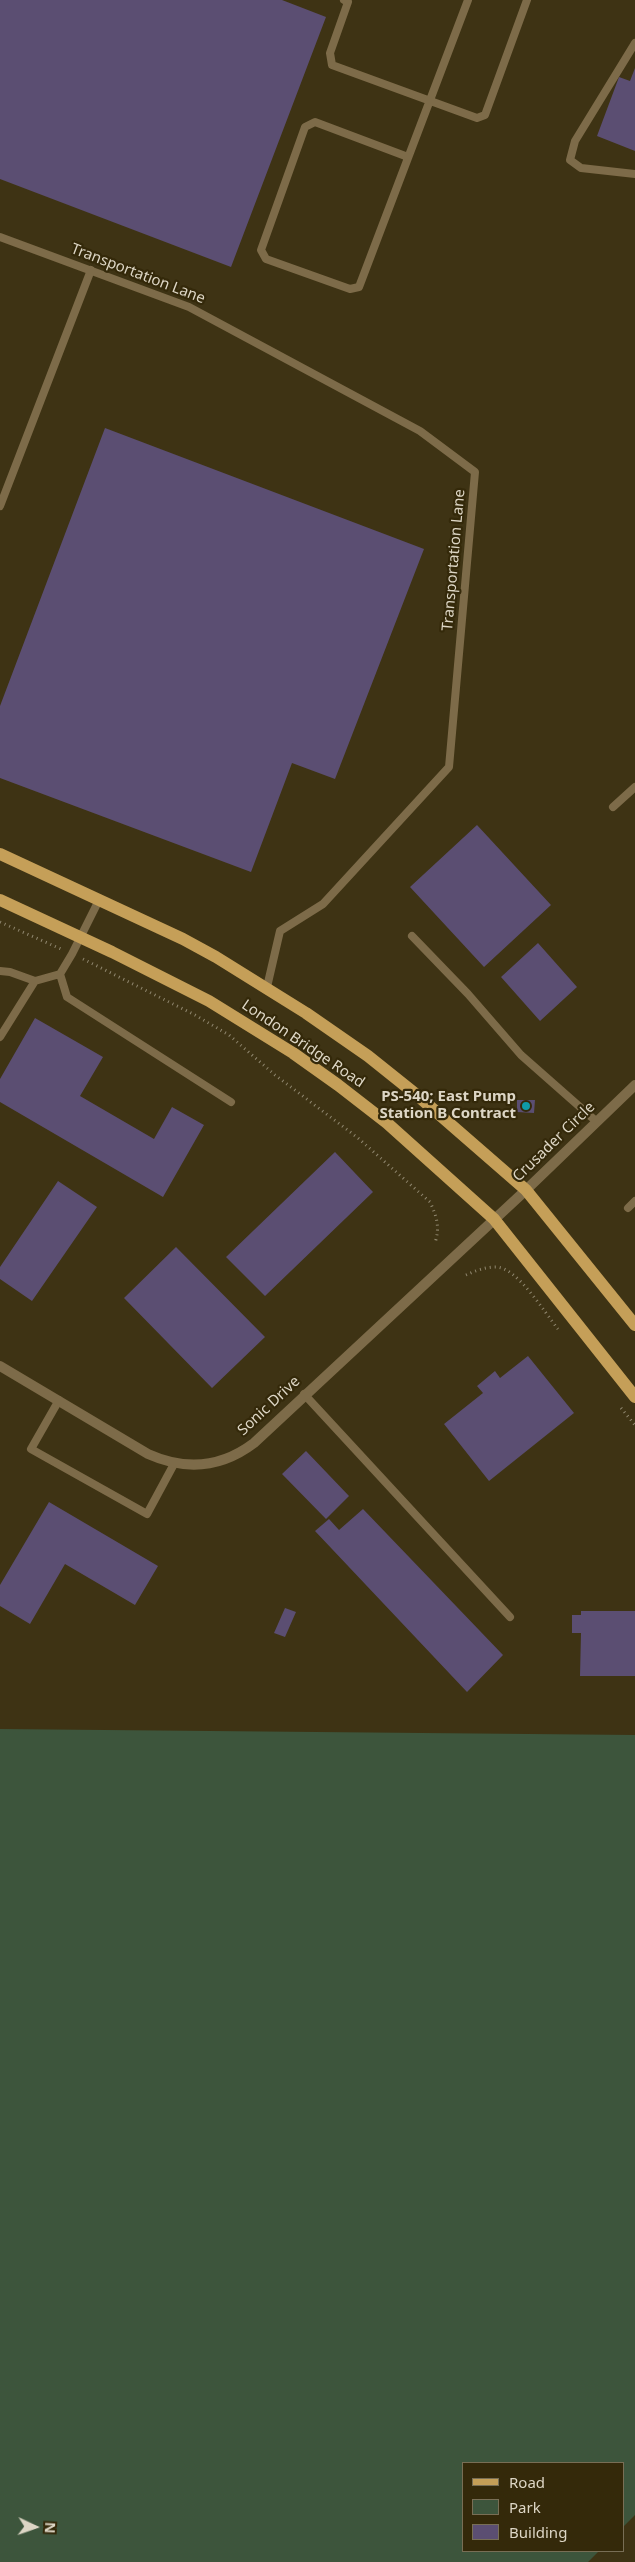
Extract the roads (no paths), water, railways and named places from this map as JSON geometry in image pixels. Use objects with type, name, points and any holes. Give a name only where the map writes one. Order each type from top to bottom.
[{"type":"main road","name":"London Bridge Road","points":[[0,854],[183,939],[266,987],[368,1056],[418,1096],[526,1190],[635,1325]]},
{"type":"main road","name":"London Bridge Road","points":[[0,900],[81,937],[209,1001],[293,1053],[387,1123],[494,1219],[635,1397]]},
{"type":"street","name":"Crusader Circle","points":[[494,1219],[635,1085]]},
{"type":"street","name":"Sonic Drive","points":[[0,1366],[148,1454],[174,1464],[203,1466],[226,1460],[241,1453],[494,1219]]},
{"type":"lane","points":[[344,0],[348,2],[330,53],[332,65],[476,118],[485,115],[527,0]]},
{"type":"lane","points":[[408,157],[315,122],[305,128],[261,250],[266,259],[350,289],[358,287],[408,157],[429,101],[468,0]]},
{"type":"lane","points":[[635,43],[575,140],[570,160],[581,168],[635,174]]},
{"type":"lane","name":"Transportation Lane","points":[[0,237],[189,307],[420,431],[475,472],[450,767],[322,904],[280,930],[266,987]]},
{"type":"lane","points":[[0,506],[91,270]]},
{"type":"lane","points":[[613,807],[635,788]]},
{"type":"lane","points":[[0,971],[10,972],[35,981],[60,974],[99,900]]},
{"type":"lane","points":[[412,936],[468,994],[521,1054],[597,1122]]},
{"type":"lane","points":[[60,974],[67,997],[231,1102]]},
{"type":"lane","points":[[0,1037],[35,981]]},
{"type":"lane","points":[[628,1208],[635,1202]]},
{"type":"lane","points":[[304,1394],[510,1616]]},
{"type":"lane","points":[[59,1400],[31,1449],[147,1514],[174,1464]]},
{"type":"place","name":"PS-540; East Pump Station B Contract","points":[[526,1106]]}]
